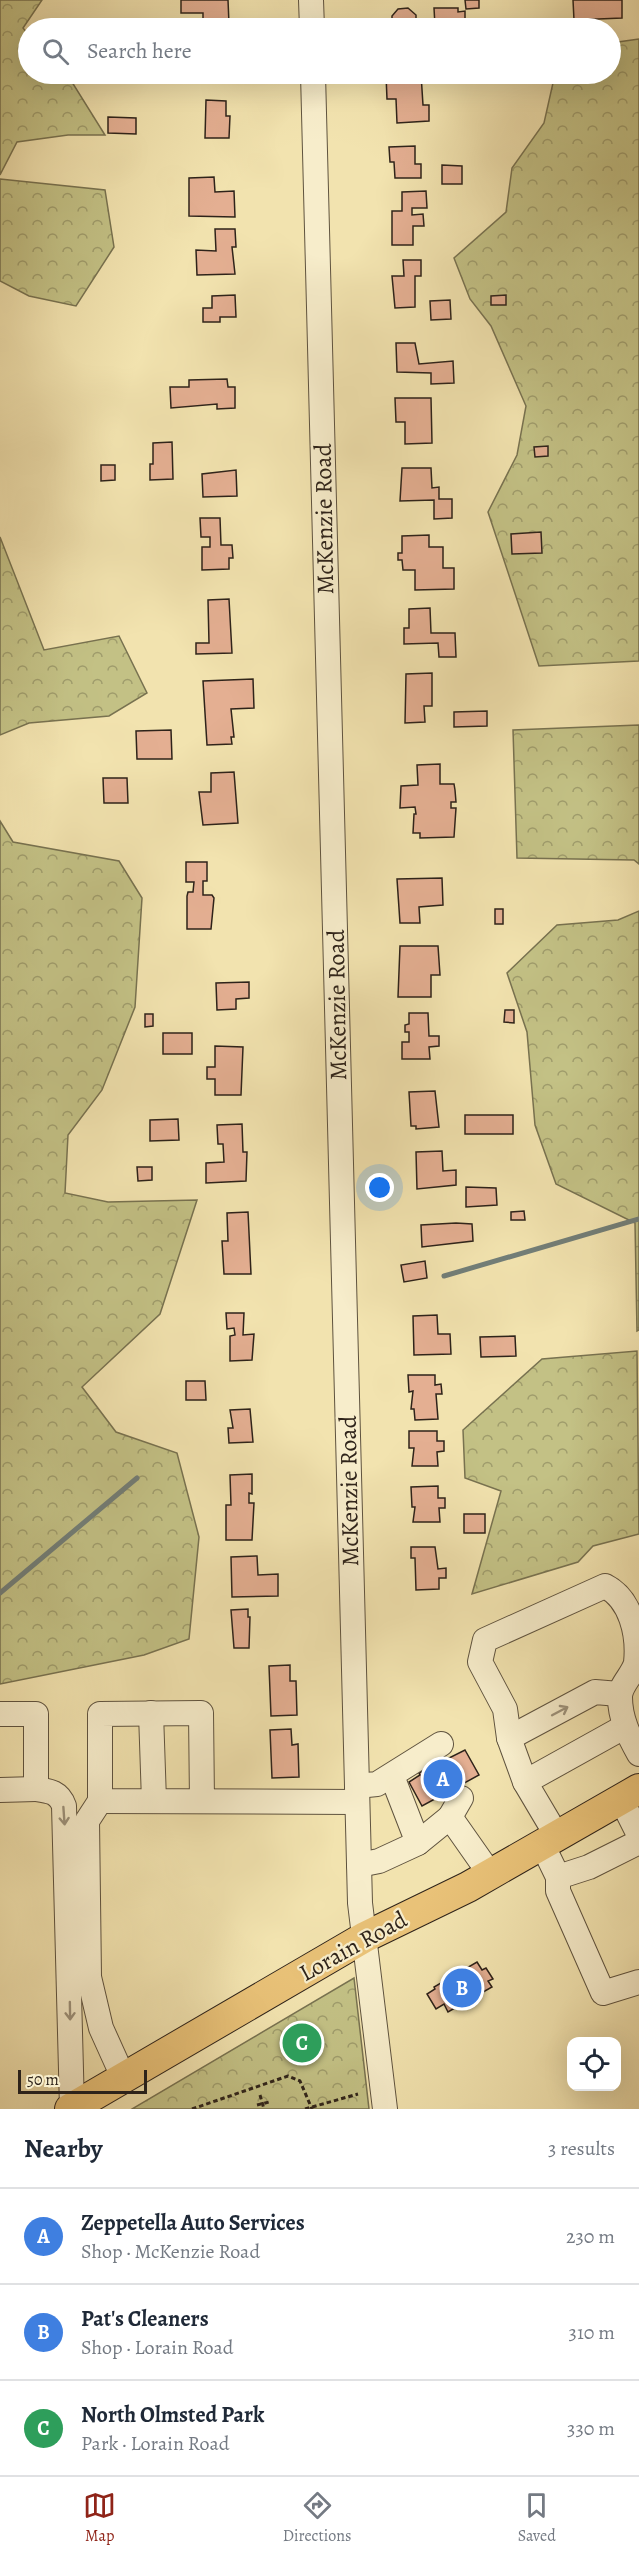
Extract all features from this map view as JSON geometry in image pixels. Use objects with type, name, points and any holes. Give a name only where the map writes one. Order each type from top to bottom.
[{"type":"main road","name":"Lorain Road","points":[[71,2108],[365,1937],[490,1874],[630,1794]]},
{"type":"street","points":[[311,0],[312,18]]},
{"type":"street","name":"McKenzie Road","points":[[313,84],[360,1903],[385,2109]]},
{"type":"street","points":[[639,1754],[624,1727],[619,1694],[636,1664],[636,1626],[616,1592],[605,1586],[485,1640],[480,1662],[505,1709],[509,1738],[550,1840],[558,1877],[558,1891],[603,1993],[639,1982]]},
{"type":"street","points":[[509,1738],[594,1692],[619,1694]]},
{"type":"street","points":[[0,1714],[36,1713],[36,1789]]},
{"type":"street","points":[[152,1713],[154,1801]]},
{"type":"street","points":[[124,2079],[101,2028],[89,1977],[87,1821],[100,1801],[100,1714],[201,1713],[202,1801]]},
{"type":"street","points":[[525,1782],[624,1727]]},
{"type":"street","points":[[100,1801],[202,1801],[357,1794],[392,1776],[441,1744]]},
{"type":"street","points":[[392,1776],[418,1843]]},
{"type":"street","points":[[0,1790],[53,1791],[61,1797],[64,1806],[71,2108]]},
{"type":"street","points":[[630,1794],[639,1835]]},
{"type":"street","points":[[359,1865],[379,1861],[418,1843],[455,1807],[469,1840],[490,1874]]},
{"type":"street","points":[[558,1877],[589,1867],[639,1842]]},
{"type":"path","points":[[192,2109],[288,2076],[300,2081],[312,2108]]},
{"type":"path","points":[[305,2109],[358,2094]]},
{"type":"path","points":[[260,2095],[264,2109]]},
{"type":"path","points":[[257,2105],[269,2102]]},
{"type":"green space","points":[[0,0],[42,0],[30,18],[18,18],[18,84],[73,84],[105,135],[68,135],[17,142],[0,175]]},
{"type":"green space","points":[[639,39],[639,661],[539,666],[488,512],[517,455],[526,406],[491,326],[470,299],[454,258],[506,212],[512,168],[544,123],[553,84],[621,84],[621,42]]},
{"type":"green space","points":[[0,179],[105,190],[114,247],[76,306],[29,296],[0,281]]},
{"type":"green space","points":[[0,537],[44,650],[119,636],[147,693],[109,716],[29,723],[0,735]]},
{"type":"green space","points":[[639,725],[639,864],[634,860],[517,858],[513,730]]},
{"type":"green space","points":[[0,821],[13,842],[119,861],[142,898],[135,1007],[102,1090],[68,1135],[65,1193],[108,1202],[197,1200],[160,1314],[82,1387],[116,1432],[177,1453],[199,1537],[189,1639],[144,1655],[0,1684]]},
{"type":"green space","points":[[639,911],[639,1330],[637,1331],[635,1223],[556,1184],[535,1125],[527,1032],[507,973],[557,925],[618,920]]},
{"type":"green space","points":[[637,1351],[639,1534],[593,1546],[578,1562],[472,1594],[501,1491],[465,1478],[463,1430],[542,1359]]},
{"type":"green space","points":[[354,1978],[369,2109],[132,2109]]},
{"type":"building","points":[[181,0],[228,0],[229,18],[203,18],[203,13],[181,13]]},
{"type":"building","points":[[465,0],[479,0],[479,8],[466,9]]},
{"type":"building","points":[[573,0],[622,0],[622,18],[574,18]]},
{"type":"building","points":[[408,8],[416,15],[416,18],[392,18],[398,9]]},
{"type":"building","points":[[434,8],[458,8],[458,12],[465,11],[465,18],[435,18]]},
{"type":"building","points":[[386,84],[422,84],[423,105],[429,105],[429,121],[397,123],[396,99],[387,99]]},
{"type":"building","points":[[206,100],[226,101],[226,116],[230,116],[229,138],[205,138]]},
{"type":"building","points":[[108,117],[136,118],[136,134],[108,133]]},
{"type":"building","points":[[415,146],[415,164],[421,164],[421,178],[395,178],[394,162],[390,162],[389,147]]},
{"type":"building","points":[[442,165],[462,166],[462,184],[442,184]]},
{"type":"building","points":[[214,177],[215,192],[234,191],[235,217],[189,216],[189,178]]},
{"type":"building","points":[[426,191],[427,208],[412,208],[412,215],[423,214],[424,226],[413,226],[413,245],[392,245],[392,211],[402,211],[402,192]]},
{"type":"building","points":[[215,229],[235,229],[236,247],[232,247],[235,274],[197,275],[196,250],[216,251]]},
{"type":"building","points":[[403,260],[421,260],[421,276],[415,276],[415,307],[395,308],[392,276],[404,276]]},
{"type":"building","points":[[235,295],[236,317],[220,317],[220,322],[203,322],[203,308],[212,308],[212,296]]},
{"type":"building","points":[[506,295],[506,305],[491,305],[491,296]]},
{"type":"building","points":[[450,300],[451,319],[431,320],[430,301]]},
{"type":"building","points":[[396,343],[415,343],[419,364],[453,361],[454,383],[431,384],[431,373],[397,372]]},
{"type":"building","points":[[227,379],[228,387],[235,387],[235,408],[217,409],[217,404],[171,408],[170,387],[189,387],[189,380]]},
{"type":"building","points":[[395,398],[431,398],[432,443],[405,444],[405,422],[396,422]]},
{"type":"building","points":[[172,442],[173,479],[150,480],[153,443]]},
{"type":"building","points":[[548,446],[548,456],[535,457],[534,447]]},
{"type":"building","points":[[101,465],[115,465],[115,480],[101,481]]},
{"type":"building","points":[[402,468],[431,468],[432,488],[439,487],[439,499],[452,499],[452,518],[434,519],[434,500],[400,501]]},
{"type":"building","points":[[236,470],[237,496],[203,497],[202,474]]},
{"type":"building","points":[[200,518],[220,518],[221,545],[232,545],[233,558],[229,558],[229,569],[202,570],[202,547],[210,547],[210,537],[201,537]]},
{"type":"building","points":[[541,532],[542,553],[512,554],[511,534]]},
{"type":"building","points":[[429,535],[429,547],[443,547],[443,568],[454,568],[454,589],[415,590],[415,570],[403,570],[402,560],[398,560],[398,553],[402,553],[402,536]]},
{"type":"building","points":[[229,599],[232,653],[196,654],[196,643],[209,643],[208,600]]},
{"type":"building","points":[[430,608],[431,633],[455,633],[456,657],[439,657],[438,643],[404,644],[404,628],[409,628],[409,609]]},
{"type":"building","points":[[432,673],[432,706],[424,706],[425,722],[405,723],[406,674]]},
{"type":"building","points":[[253,679],[254,708],[231,709],[234,737],[231,737],[232,744],[207,745],[203,681]]},
{"type":"building","points":[[487,711],[487,726],[454,727],[454,712]]},
{"type":"building","points":[[171,730],[172,759],[137,759],[136,731]]},
{"type":"building","points":[[440,764],[440,784],[454,784],[456,802],[451,802],[451,808],[456,808],[454,837],[420,838],[420,833],[413,833],[415,807],[400,808],[401,786],[418,785],[417,765]]},
{"type":"building","points":[[234,772],[238,823],[203,825],[199,792],[211,792],[211,773]]},
{"type":"building","points":[[103,778],[127,778],[128,803],[104,803]]},
{"type":"building","points":[[186,862],[207,862],[207,881],[203,881],[203,895],[212,895],[214,898],[211,929],[187,929],[187,896],[188,892],[193,892],[194,882],[186,882]]},
{"type":"building","points":[[442,878],[443,905],[419,907],[420,923],[400,923],[397,879]]},
{"type":"building","points":[[495,909],[503,909],[503,924],[495,924]]},
{"type":"building","points":[[400,946],[438,946],[440,975],[431,975],[431,997],[398,997]]},
{"type":"building","points":[[249,982],[249,998],[236,999],[236,1009],[217,1010],[216,983]]},
{"type":"building","points":[[505,1010],[514,1010],[514,1023],[504,1022]]},
{"type":"building","points":[[409,1013],[428,1013],[429,1036],[439,1036],[439,1046],[429,1047],[430,1059],[402,1059],[402,1042],[409,1042],[409,1032],[405,1032],[405,1025],[409,1024]]},
{"type":"building","points":[[145,1014],[153,1014],[153,1026],[145,1027]]},
{"type":"building","points":[[163,1033],[192,1033],[192,1054],[163,1054]]},
{"type":"building","points":[[215,1046],[243,1047],[241,1095],[215,1095],[215,1079],[207,1079],[207,1067],[215,1067]]},
{"type":"building","points":[[435,1091],[439,1127],[416,1129],[416,1126],[411,1126],[409,1092]]},
{"type":"building","points":[[465,1115],[513,1115],[513,1134],[465,1134]]},
{"type":"building","points":[[178,1119],[179,1140],[150,1141],[150,1120]]},
{"type":"building","points":[[242,1124],[243,1152],[247,1152],[246,1181],[206,1183],[206,1163],[224,1162],[223,1144],[218,1144],[217,1125]]},
{"type":"building","points":[[442,1151],[443,1171],[456,1170],[456,1185],[417,1189],[416,1152]]},
{"type":"building","points":[[137,1167],[152,1167],[152,1180],[138,1181]]},
{"type":"building","points":[[466,1187],[496,1188],[497,1205],[466,1207]]},
{"type":"building","points":[[524,1211],[525,1220],[511,1220],[511,1212]]},
{"type":"building","points":[[248,1212],[251,1274],[224,1274],[222,1241],[228,1241],[227,1213]]},
{"type":"building","points":[[472,1224],[473,1241],[422,1247],[421,1225]]},
{"type":"building","points":[[425,1261],[427,1278],[404,1282],[401,1265]]},
{"type":"building","points":[[226,1313],[244,1313],[243,1335],[254,1334],[252,1360],[230,1361],[230,1336],[235,1335],[234,1328],[227,1329]]},
{"type":"building","points":[[437,1315],[438,1334],[450,1334],[451,1354],[414,1355],[413,1316]]},
{"type":"building","points":[[515,1336],[516,1356],[481,1357],[480,1337]]},
{"type":"building","points":[[408,1375],[435,1375],[435,1385],[441,1384],[442,1394],[436,1394],[438,1419],[415,1420],[414,1409],[411,1409],[413,1391],[409,1392]]},
{"type":"building","points":[[186,1381],[205,1381],[206,1400],[186,1400]]},
{"type":"building","points":[[250,1409],[253,1442],[229,1443],[228,1428],[233,1428],[230,1410]]},
{"type":"building","points":[[409,1431],[437,1431],[437,1441],[444,1441],[444,1451],[437,1452],[438,1466],[412,1466],[414,1448],[409,1448]]},
{"type":"building","points":[[252,1474],[252,1494],[249,1493],[249,1503],[254,1503],[252,1540],[226,1540],[226,1505],[231,1505],[230,1475]]},
{"type":"building","points":[[438,1486],[438,1498],[445,1498],[445,1508],[439,1508],[440,1522],[413,1522],[415,1507],[412,1507],[411,1487]]},
{"type":"building","points":[[464,1514],[485,1514],[485,1533],[464,1533]]},
{"type":"building","points":[[411,1547],[435,1547],[438,1569],[446,1568],[446,1578],[439,1578],[439,1589],[416,1590],[415,1558],[411,1558]]},
{"type":"building","points":[[257,1556],[258,1575],[278,1574],[278,1596],[232,1597],[231,1557]]},
{"type":"building","points":[[248,1609],[249,1648],[234,1648],[231,1610]]},
{"type":"building","points":[[290,1665],[290,1681],[296,1681],[297,1715],[271,1716],[269,1666]]},
{"type":"building","points":[[291,1729],[292,1745],[298,1744],[299,1777],[272,1778],[270,1730]]},
{"type":"building","points":[[465,1750],[479,1775],[422,1806],[409,1782],[420,1775],[419,1773]]},
{"type":"building","points":[[477,1962],[482,1970],[486,1968],[493,1979],[488,1981],[492,1987],[448,2012],[444,2004],[436,2009],[427,1994],[435,1989],[434,1987]]},
{"type":"waterway","points":[[444,1276],[639,1219]]},
{"type":"waterway","points":[[0,1593],[137,1478]]},
{"type":"place","name":"Zeppetella Auto Services","points":[[443,1779]]},
{"type":"place","name":"Pat's Cleaners","points":[[462,1988]]},
{"type":"place","name":"North Olmsted Park","points":[[302,2043]]}]
